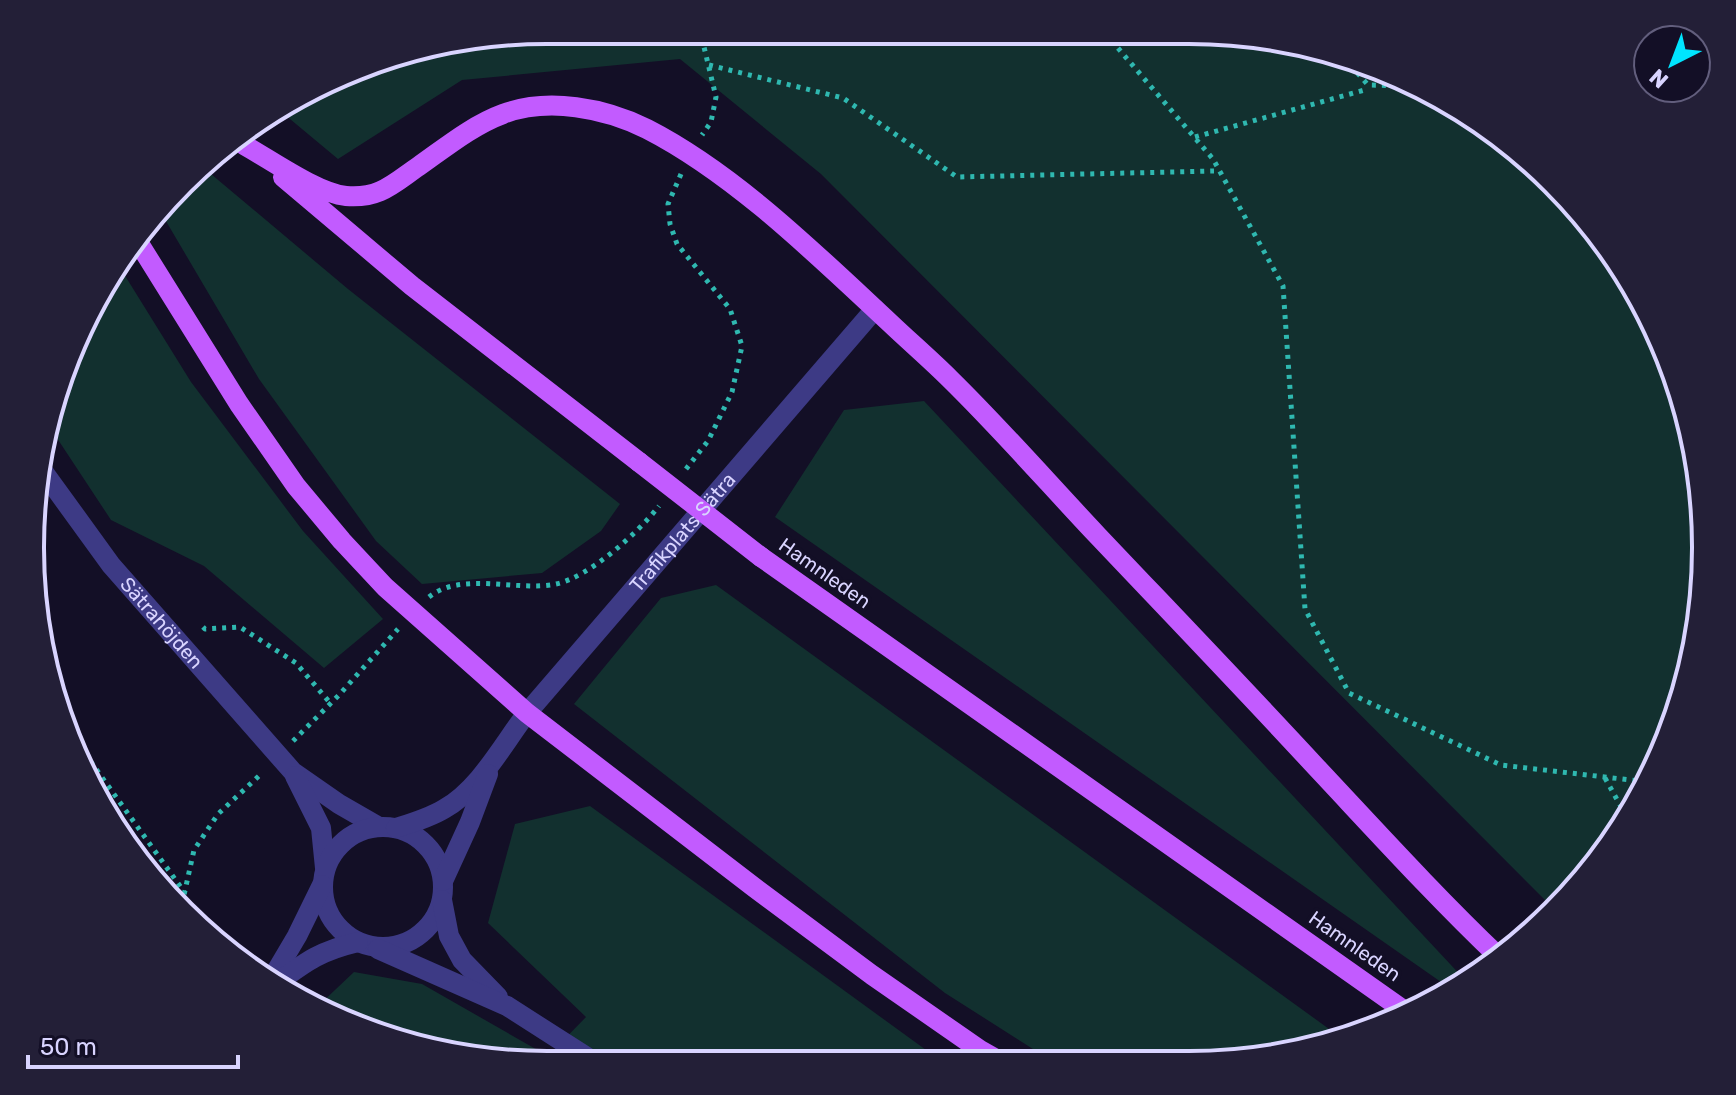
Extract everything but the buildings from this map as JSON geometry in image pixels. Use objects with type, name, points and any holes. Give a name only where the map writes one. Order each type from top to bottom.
[{"type":"main road","points":[[245,145],[324,190],[342,195],[372,195],[390,188],[478,126],[504,113],[530,107],[560,106],[616,117],[645,128],[711,170],[803,243],[951,380],[1404,862],[1491,949]]},
{"type":"main road","name":"Hamnleden","points":[[244,146],[412,286],[761,557],[1397,1006]]},
{"type":"main road","points":[[142,249],[239,404],[296,486],[385,587],[527,713],[872,975],[982,1051]]},
{"type":"street","name":"Trafikplats Sätra","points":[[387,828],[444,809],[464,794],[527,713],[875,309]]},
{"type":"street","name":"Sätrahöjden","points":[[49,479],[111,565],[293,772],[339,804],[387,828]]},
{"type":"street","name":"Trafikplats Sätra","points":[[443,891],[493,760]]},
{"type":"street","name":"Sätrahöjden","points":[[293,772],[321,828],[324,877]]},
{"type":"street","points":[[276,971],[297,936],[334,852],[346,839],[361,831],[387,828],[414,835],[428,847],[438,863],[449,936],[462,960],[507,1006]]},
{"type":"street","points":[[324,877],[324,903],[331,919],[343,933],[507,1006],[577,1051]]},
{"type":"street","points":[[285,977],[312,957],[333,948],[366,945],[393,947],[410,942],[425,931],[436,917],[443,891]]},
{"type":"path","points":[[700,139],[711,122],[716,97],[702,44]]},
{"type":"path","points":[[1114,44],[1213,159],[1283,286],[1305,609],[1349,693],[1501,765],[1635,780]]},
{"type":"path","points":[[709,65],[843,98],[957,177],[1214,171]]},
{"type":"path","points":[[1358,74],[1368,85],[1388,85]]},
{"type":"path","points":[[1194,138],[1368,89]]},
{"type":"path","points":[[292,741],[331,704],[404,622]]},
{"type":"path","points":[[203,627],[240,627],[296,663],[331,704]]},
{"type":"path","points":[[95,767],[185,893]]},
{"type":"path","points":[[184,896],[194,850],[218,814],[261,774]]},
{"type":"path","points":[[1604,777],[1621,806]]},
{"type":"green space","points":[[515,45],[1221,45],[1319,61],[1381,82],[1440,111],[1468,129],[1545,191],[1607,268],[1625,296],[1654,355],[1675,417],[1682,449],[1688,482],[1692,548],[1688,613],[1682,646],[1675,678],[1654,740],[1625,799],[1607,827],[1547,902],[821,174],[680,59],[462,80],[338,159],[287,117],[355,82],[417,61]]},
{"type":"green space","points":[[211,174],[348,289],[620,504],[601,531],[542,573],[422,584],[376,541],[259,379],[165,220]]},
{"type":"green space","points":[[125,275],[191,382],[303,531],[383,619],[324,668],[204,566],[111,520],[57,437],[82,355]]},
{"type":"green space","points":[[924,401],[1458,972],[1442,983],[775,517],[844,410]]},
{"type":"green space","points":[[716,585],[1331,1030],[1254,1047],[1221,1050],[1036,1051],[945,993],[574,704],[661,598]]},
{"type":"green space","points":[[590,806],[927,1051],[553,1051],[586,1017],[488,923],[515,824]]},
{"type":"green space","points":[[354,972],[422,984],[539,1051],[482,1047],[417,1034],[355,1013],[325,999]]}]
